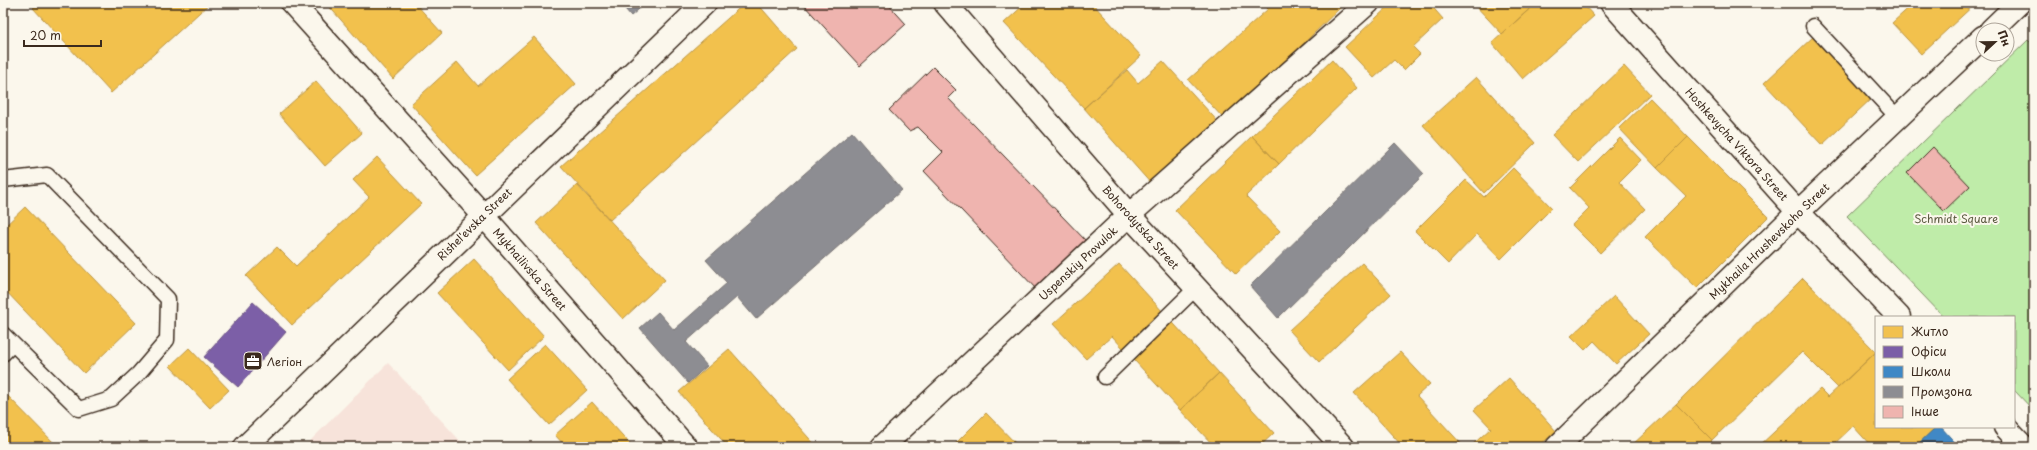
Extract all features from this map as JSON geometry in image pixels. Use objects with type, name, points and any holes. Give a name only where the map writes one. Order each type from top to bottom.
[{"type":"street","name":"Mykhailivska Street","points":[[292,3],[483,215],[686,447]]},
{"type":"street","name":"Rishel'evska Street","points":[[245,447],[483,215],[705,3]]},
{"type":"street","name":"Bohorodytska Street","points":[[945,3],[1129,216],[1343,447]]},
{"type":"street","name":"Uspenskiy Provulok","points":[[882,447],[1129,216],[1368,3]]},
{"type":"street","name":"Hoshkevycha Viktora Street","points":[[1611,3],[1798,212],[1898,316]]},
{"type":"street","points":[[1999,22],[2019,3]]},
{"type":"street","name":"Mykhaila Hrushevskoho Street","points":[[1557,447],[1798,212],[1975,45]]},
{"type":"street","points":[[2006,428],[2024,447]]},
{"type":"lane","points":[[1813,26],[1898,118]]},
{"type":"lane","points":[[3,180],[46,175],[168,299],[167,340],[138,374],[111,399],[79,409],[8,349],[3,334]]},
{"type":"lane","points":[[1105,377],[1196,288]]},
{"type":"shaded area","points":[[388,363],[466,447],[304,447]]},
{"type":"green space","name":"Schmidt Square","points":[[2028,40],[2034,46],[2034,411],[2015,391],[2015,316],[1943,316],[1847,216],[2005,62],[2015,62],[2015,53]]},
{"type":"building: Житло","points":[[39,3],[210,3],[111,93],[33,8]]},
{"type":"building: Житло","points":[[326,3],[415,3],[442,33],[393,79]]},
{"type":"building: Житло","points":[[745,3],[757,3],[797,49],[610,220],[561,166]]},
{"type":"building: Житло","points":[[1026,3],[1092,3],[1141,56],[1084,108],[1004,23]]},
{"type":"building: Житло","points":[[1263,3],[1345,3],[1225,120],[1188,80],[1268,9]]},
{"type":"building: Житло","points":[[1392,3],[1429,3],[1443,19],[1413,47],[1420,54],[1404,70],[1394,60],[1374,78],[1345,47]]},
{"type":"building: Житло","points":[[1473,3],[1536,3],[1502,34]]},
{"type":"building: Житло","points":[[1536,3],[1582,3],[1594,16],[1523,79],[1492,43]]},
{"type":"building: Житло","points":[[1914,3],[1976,3],[1921,54],[1892,23]]},
{"type":"building: Житло","points":[[1814,36],[1872,98],[1822,145],[1764,83]]},
{"type":"building: Житло","points":[[534,37],[576,84],[475,175],[411,104],[457,62],[478,86]]},
{"type":"building: Житло","points":[[1332,60],[1357,88],[1279,164],[1252,136]]},
{"type":"building: Житло","points":[[1163,61],[1221,125],[1153,186],[1084,108],[1127,70],[1138,83]]},
{"type":"building: Житло","points":[[1624,66],[1650,94],[1578,162],[1552,135]]},
{"type":"building: Житло","points":[[1476,77],[1535,143],[1484,193],[1423,125]]},
{"type":"building: Житло","points":[[316,81],[362,133],[325,166],[279,114]]},
{"type":"building: Житло","points":[[1650,98],[1688,137],[1657,168],[1619,128]]},
{"type":"building: Житло","points":[[1252,136],[1279,164],[1246,196],[1280,231],[1236,274],[1175,210]]},
{"type":"building: Житло","points":[[1688,137],[1768,217],[1697,288],[1645,237],[1686,196],[1657,168]]},
{"type":"building: Житло","points":[[1620,138],[1641,160],[1619,182],[1645,209],[1600,253],[1572,225],[1589,208],[1570,188]]},
{"type":"building: Житло","points":[[377,157],[421,204],[292,325],[246,276],[277,247],[296,266],[369,197],[353,180]]},
{"type":"building: Житло","points":[[1513,168],[1552,208],[1501,259],[1477,234],[1448,264],[1415,231],[1466,180],[1484,197]]},
{"type":"building: Житло","points":[[577,185],[665,280],[623,319],[536,223]]},
{"type":"building: Житло","points":[[25,207],[136,323],[84,373],[3,288],[3,228]]},
{"type":"building: Житло","points":[[474,259],[544,336],[508,370],[437,293]]},
{"type":"building: Житло","points":[[1362,263],[1391,294],[1319,362],[1289,330]]},
{"type":"building: Житло","points":[[1119,264],[1219,373],[1180,410],[1112,336],[1086,359],[1053,324]]},
{"type":"building: Житло","points":[[1803,278],[1875,351],[1875,353],[1838,388],[1802,352],[1712,440],[1676,404]]},
{"type":"building: Житло","points":[[1614,296],[1649,334],[1616,364],[1594,341],[1585,350],[1571,336]]},
{"type":"building: Житло","points":[[545,344],[587,390],[549,425],[507,379]]},
{"type":"building: Житло","points":[[189,348],[229,390],[210,408],[170,366]]},
{"type":"building: Житло","points":[[729,349],[817,447],[728,447],[679,392]]},
{"type":"building: Житло","points":[[1400,352],[1430,384],[1417,396],[1464,447],[1403,447],[1354,393]]},
{"type":"building: Житло","points":[[1875,353],[1875,428],[1935,428],[1915,447],[1872,447],[1853,426],[1831,447],[1758,447],[1820,389],[1828,397]]},
{"type":"building: Житло","points":[[1219,373],[1274,433],[1259,447],[1215,447],[1180,410]]},
{"type":"building: Житло","points":[[1509,378],[1556,431],[1538,447],[1470,447],[1491,428],[1474,410]]},
{"type":"building: Житло","points":[[3,391],[58,447],[3,447]]},
{"type":"building: Житло","points":[[592,402],[633,447],[566,447],[555,435]]},
{"type":"building: Житло","points":[[1676,404],[1712,440],[1705,447],[1630,447]]},
{"type":"building: Житло","points":[[986,413],[1019,447],[952,447]]},
{"type":"building: Офіси","points":[[253,302],[286,332],[238,387],[204,357]]},
{"type":"building: Школи","points":[[1935,428],[1942,428],[1959,447],[1915,447]]},
{"type":"building: Промзона","points":[[620,3],[646,3],[631,16]]},
{"type":"building: Промзона","points":[[852,132],[902,190],[756,319],[737,297],[686,342],[707,366],[688,383],[640,328],[658,312],[674,330],[727,283],[706,260]]},
{"type":"building: Промзона","points":[[1395,143],[1424,174],[1278,318],[1250,286]]},
{"type":"building: Інше","points":[[802,3],[887,3],[906,24],[860,66]]},
{"type":"building: Інше","points":[[933,67],[956,90],[948,98],[1088,243],[1038,291],[924,171],[943,152],[918,127],[909,131],[889,110]]},
{"type":"building: Інше","points":[[1933,147],[1970,186],[1944,211],[1907,173]]},
{"type":"place","name":"Легіон","points":[[253,361]]}]
